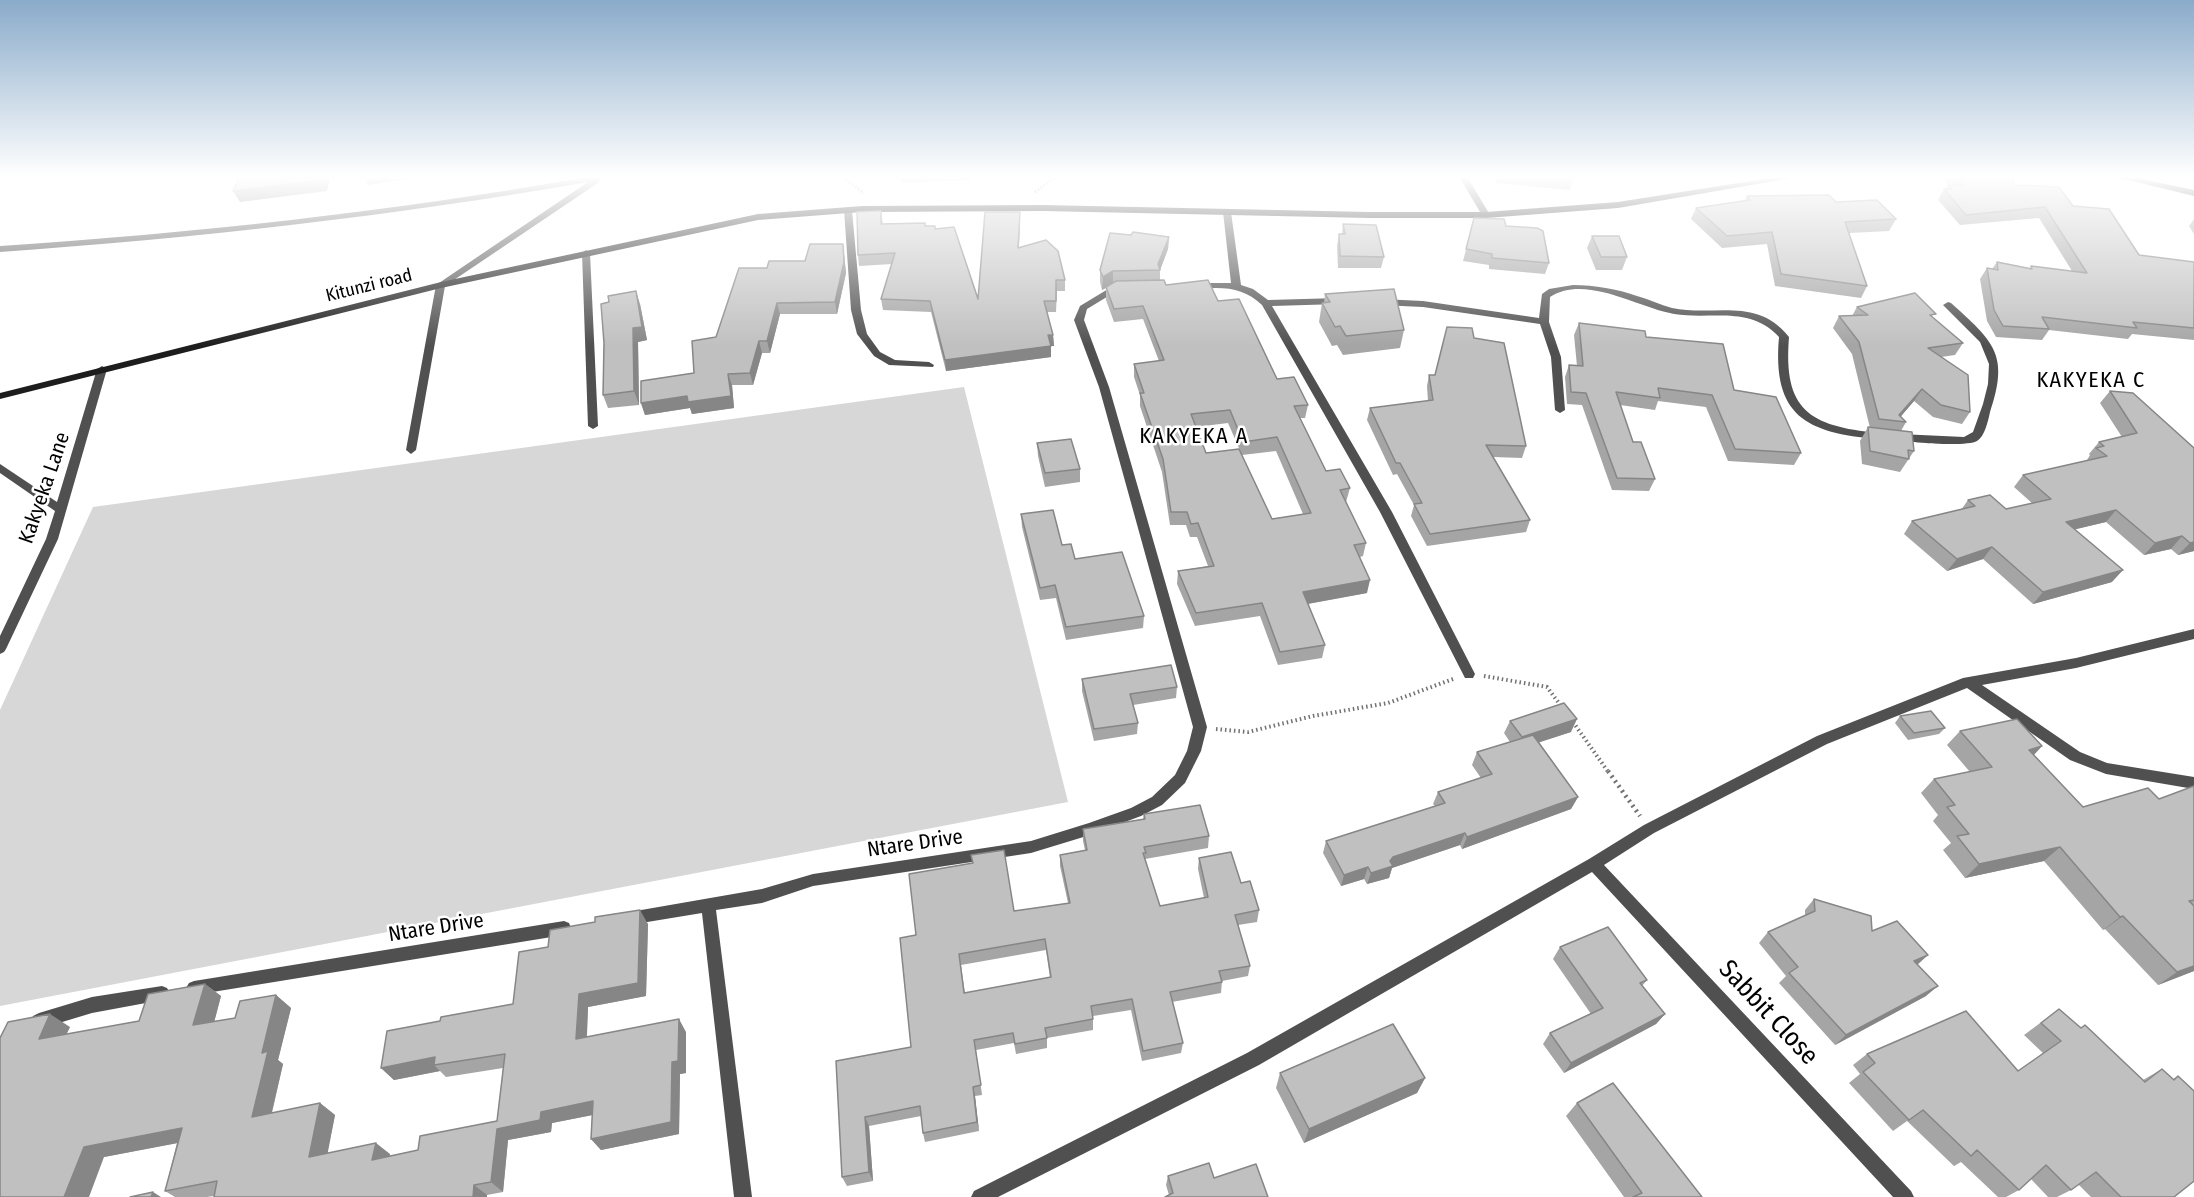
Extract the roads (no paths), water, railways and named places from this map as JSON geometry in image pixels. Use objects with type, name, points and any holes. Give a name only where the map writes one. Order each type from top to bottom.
[{"type":"street","points":[[0,249],[161,234]]},
{"type":"street","points":[[411,450],[441,285],[516,234]]},
{"type":"street","name":"Kitunzi road","points":[[0,396],[441,285],[675,234]]},
{"type":"street","points":[[850,234],[856,310],[862,334],[877,354],[893,363],[929,365]]},
{"type":"street","points":[[1230,234],[1236,285]]},
{"type":"street","points":[[586,253],[593,426]]},
{"type":"street","points":[[1180,287],[1236,285],[1255,292],[1266,303],[1386,512],[1469,674]]},
{"type":"street","points":[[1560,410],[1556,357],[1544,322],[1545,296],[1551,290],[1569,288],[1630,296],[1655,308],[1680,312],[1747,314],[1775,326],[1784,337],[1779,364],[1785,388],[1794,406],[1811,420],[1850,435],[1965,441],[1974,438],[1978,433],[1994,375],[1993,355],[1978,335],[1948,305]]},
{"type":"street","name":"Ntare Drive","points":[[613,920],[762,896],[813,880],[1031,847],[1136,812],[1157,801],[1180,779],[1194,751],[1200,727],[1104,387],[1078,320],[1083,308],[1094,300],[1113,290],[1135,289]]},
{"type":"street","points":[[1266,303],[1349,301]]},
{"type":"street","points":[[1370,302],[1423,304],[1544,322]]},
{"type":"street","name":"Kakyeka Lane","points":[[0,649],[62,510],[102,369]]},
{"type":"street","points":[[0,468],[62,510]]},
{"type":"street","points":[[980,1197],[1253,1059],[1594,864],[1649,829],[1822,740],[1932,694],[1968,682],[2088,661],[2194,634]]},
{"type":"street","points":[[1968,682],[2075,756],[2106,768],[2194,783]]},
{"type":"street","name":"Sabbit Close","points":[[1594,864],[1905,1197]]},
{"type":"street","points":[[708,905],[743,1197]]},
{"type":"street","name":"Ntare Drive","points":[[26,1025],[92,1005],[578,926]]},
{"type":"district","name":"KAKYEKA C","points":[[2091,381]]},
{"type":"district","name":"KAKYEKA A","points":[[1194,437]]}]
